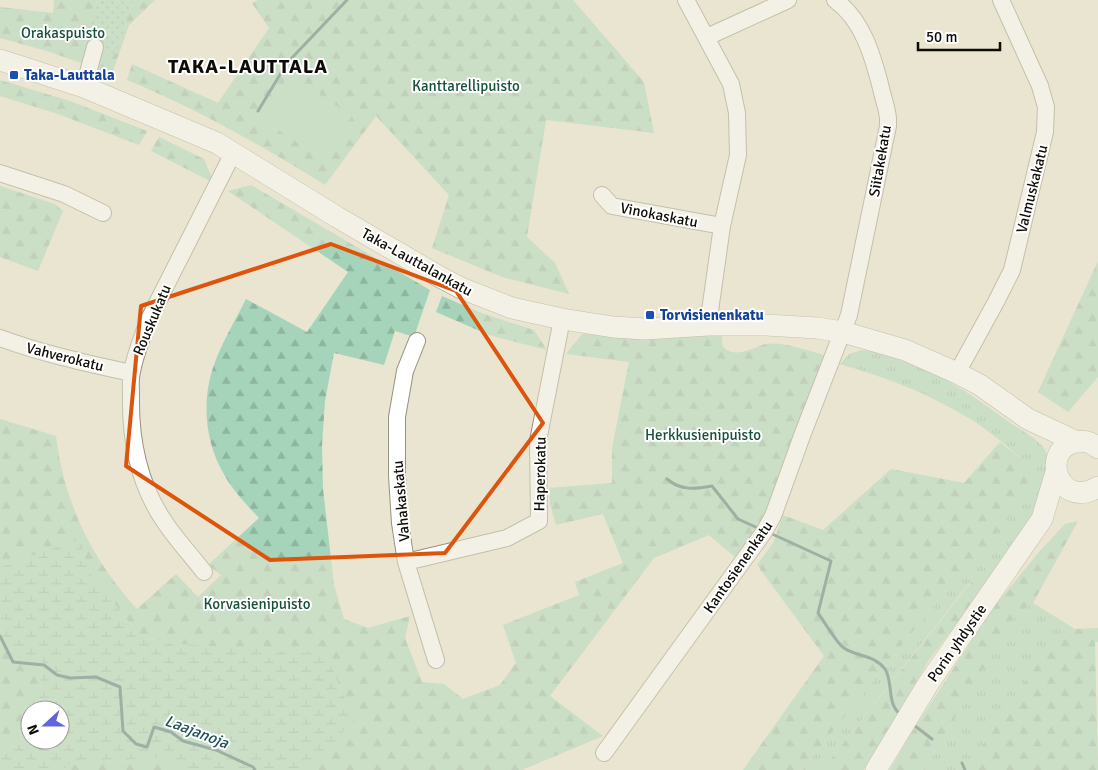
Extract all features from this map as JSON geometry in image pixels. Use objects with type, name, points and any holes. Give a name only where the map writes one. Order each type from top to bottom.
[{"type":"main road","name":"Taka-Lauttalankatu","points":[[0,60],[84,87],[217,143],[337,217],[461,288],[512,308],[613,328],[645,329],[708,325],[766,325],[817,328],[843,332],[904,350],[957,373],[980,385],[1028,418],[1092,443]]},
{"type":"main road","name":"Taka-Lauttalankatu","points":[[1028,418],[1057,465],[1063,485],[1068,489],[1090,493]]},
{"type":"main road","points":[[1057,465],[1066,446],[1092,443]]},
{"type":"main road","name":"Porin yhdystie","points":[[876,770],[928,684],[1042,519],[1057,465]]},
{"type":"main road","name":"Porin yhdystie","points":[[1042,519],[1056,511],[1067,499],[1090,493]]},
{"type":"street","points":[[686,0],[731,84],[737,113],[738,155],[722,226],[708,325]]},
{"type":"street","points":[[707,37],[788,0]]},
{"type":"street","name":"Siitakekatu","points":[[835,0],[851,16],[864,38],[874,64],[888,115],[888,126],[849,315],[843,332]]},
{"type":"street","name":"Valmuskakatu","points":[[957,373],[1012,270],[1045,132],[1046,107],[1040,86],[1001,0]]},
{"type":"street","points":[[84,87],[95,47]]},
{"type":"street","name":"Rouskukatu","points":[[204,572],[162,518],[148,492],[133,440],[131,373],[138,346],[148,321],[233,153]]},
{"type":"street","points":[[0,173],[64,194],[103,213]]},
{"type":"street","name":"Vinokaskatu","points":[[602,195],[612,206],[722,226]]},
{"type":"street","name":"Haperokatu","points":[[406,562],[507,538],[540,521],[538,441],[562,319]]},
{"type":"street","name":"Kantosienenkatu","points":[[604,753],[764,532],[773,516],[843,332]]},
{"type":"street","name":"Vahverokatu","points":[[0,338],[70,360],[131,373]]},
{"type":"street","name":"Vahakaskatu","points":[[417,341],[406,372],[397,417],[397,476],[400,523],[406,562],[436,660]]},
{"type":"highlighted area","points":[[331,244],[456,291],[543,423],[445,553],[270,560],[126,466],[141,306]]},
{"type":"green space","name":"Orakaspuisto","points":[[54,0],[97,0],[84,44],[117,53],[133,0],[155,0],[129,25],[112,74],[50,52],[0,38],[0,7],[53,13]]},
{"type":"green space","points":[[97,0],[133,0],[117,54],[84,44]]},
{"type":"green space","name":"Kanttarellipuisto","points":[[258,0],[573,0],[644,82],[654,133],[546,120],[527,237],[555,263],[569,294],[502,277],[432,248],[449,195],[376,116],[325,185],[228,128],[127,80],[132,64],[218,103],[269,28],[252,3]],"holes":[[[290,75],[323,159],[261,118]]]},
{"type":"green space","points":[[290,75],[352,116],[323,159],[261,118]]},
{"type":"green space","points":[[0,80],[70,101],[147,131],[139,145],[58,114],[0,96]]},
{"type":"green space","points":[[159,137],[204,159],[214,183],[151,151]]},
{"type":"green space","name":"Herkkusienipuisto","points":[[251,185],[430,290],[414,337],[395,331],[384,365],[334,353],[325,401],[322,446],[323,489],[334,585],[344,619],[368,628],[410,616],[405,638],[422,682],[444,684],[463,699],[500,685],[516,663],[503,625],[579,595],[575,582],[623,563],[603,514],[556,525],[550,504],[549,488],[612,483],[612,448],[629,362],[566,354],[582,334],[639,338],[722,335],[723,346],[726,350],[734,352],[743,352],[772,343],[824,355],[764,518],[751,541],[736,558],[709,535],[654,558],[550,696],[603,736],[522,770],[311,770],[354,719],[167,643],[140,636],[87,570],[80,540],[0,567],[0,419],[56,436],[66,484],[73,507],[83,529],[106,571],[137,609],[176,574],[198,597],[221,575],[208,565],[259,518],[241,498],[218,464],[209,436],[206,408],[207,393],[217,356],[246,299],[307,332],[348,272],[228,191]]},
{"type":"green space","points":[[0,186],[55,204],[63,211],[38,271],[0,257]]},
{"type":"green space","points":[[1098,261],[1098,377],[1068,412],[1038,392]]},
{"type":"green space","points":[[442,296],[484,314],[534,330],[547,350],[489,335],[436,312]]},
{"type":"green space","points":[[862,350],[901,359],[956,386],[1036,440],[1043,447],[1050,461],[1038,505],[982,590],[971,581],[822,770],[802,770],[962,570],[981,555],[1033,468],[986,430],[939,401],[907,387],[840,364],[849,354]]},
{"type":"green space","points":[[1000,442],[1033,468],[1032,485],[981,555],[962,570],[802,770],[743,770],[824,656],[757,565],[773,543],[783,515],[823,530],[891,469],[964,483]]},
{"type":"green space","points":[[1078,521],[1033,603],[1016,614],[924,770],[890,770],[910,735],[993,608],[1039,552],[1065,524]]},
{"type":"green space","points":[[80,539],[88,570],[140,636],[167,643],[326,654],[354,719],[311,770],[177,770],[164,757],[68,765],[64,770],[0,770],[0,750],[9,748],[20,736],[20,750],[70,750],[70,700],[39,700],[43,662],[8,657],[0,628],[0,567]]},
{"type":"green space","points":[[972,581],[982,590],[929,660],[864,770],[822,770]]},
{"type":"green space","points":[[1033,603],[1075,629],[1041,659],[1006,708],[967,770],[924,770],[1016,614]]},
{"type":"green space","points":[[0,628],[2,632],[43,662],[39,700],[20,700],[20,736],[9,748],[0,750]]},
{"type":"green space","points":[[1098,628],[1098,642],[1095,642],[1098,770],[967,770],[1006,708],[1041,659],[1075,629]]},
{"type":"green space","points":[[164,757],[177,770],[64,770],[68,765]]},
{"type":"waterway","points":[[258,111],[287,63],[347,0]]},
{"type":"waterway","points":[[667,479],[683,487],[712,486],[738,519],[760,529]]},
{"type":"waterway","points":[[770,533],[831,561],[818,613],[841,646],[881,664],[889,680],[893,704],[899,713]]},
{"type":"waterway","name":"Laajanoja","points":[[0,636],[13,662],[44,665],[57,675],[70,678],[96,677],[120,687],[123,731],[136,744],[147,747],[154,727],[171,732],[183,741],[216,750],[253,767],[255,770]]},
{"type":"waterway","points":[[915,726],[932,739]]},
{"type":"waterway","points":[[962,763],[965,770]]},
{"type":"place","name":"Taka-Lauttala","points":[[14,75]]},
{"type":"place","name":"Torvisienenkatu","points":[[650,315]]},
{"type":"district","name":"TAKA-LAUTTALA","points":[[248,66]]},
{"type":"park label","name":"Korvasienipuisto","points":[[257,604]]}]
